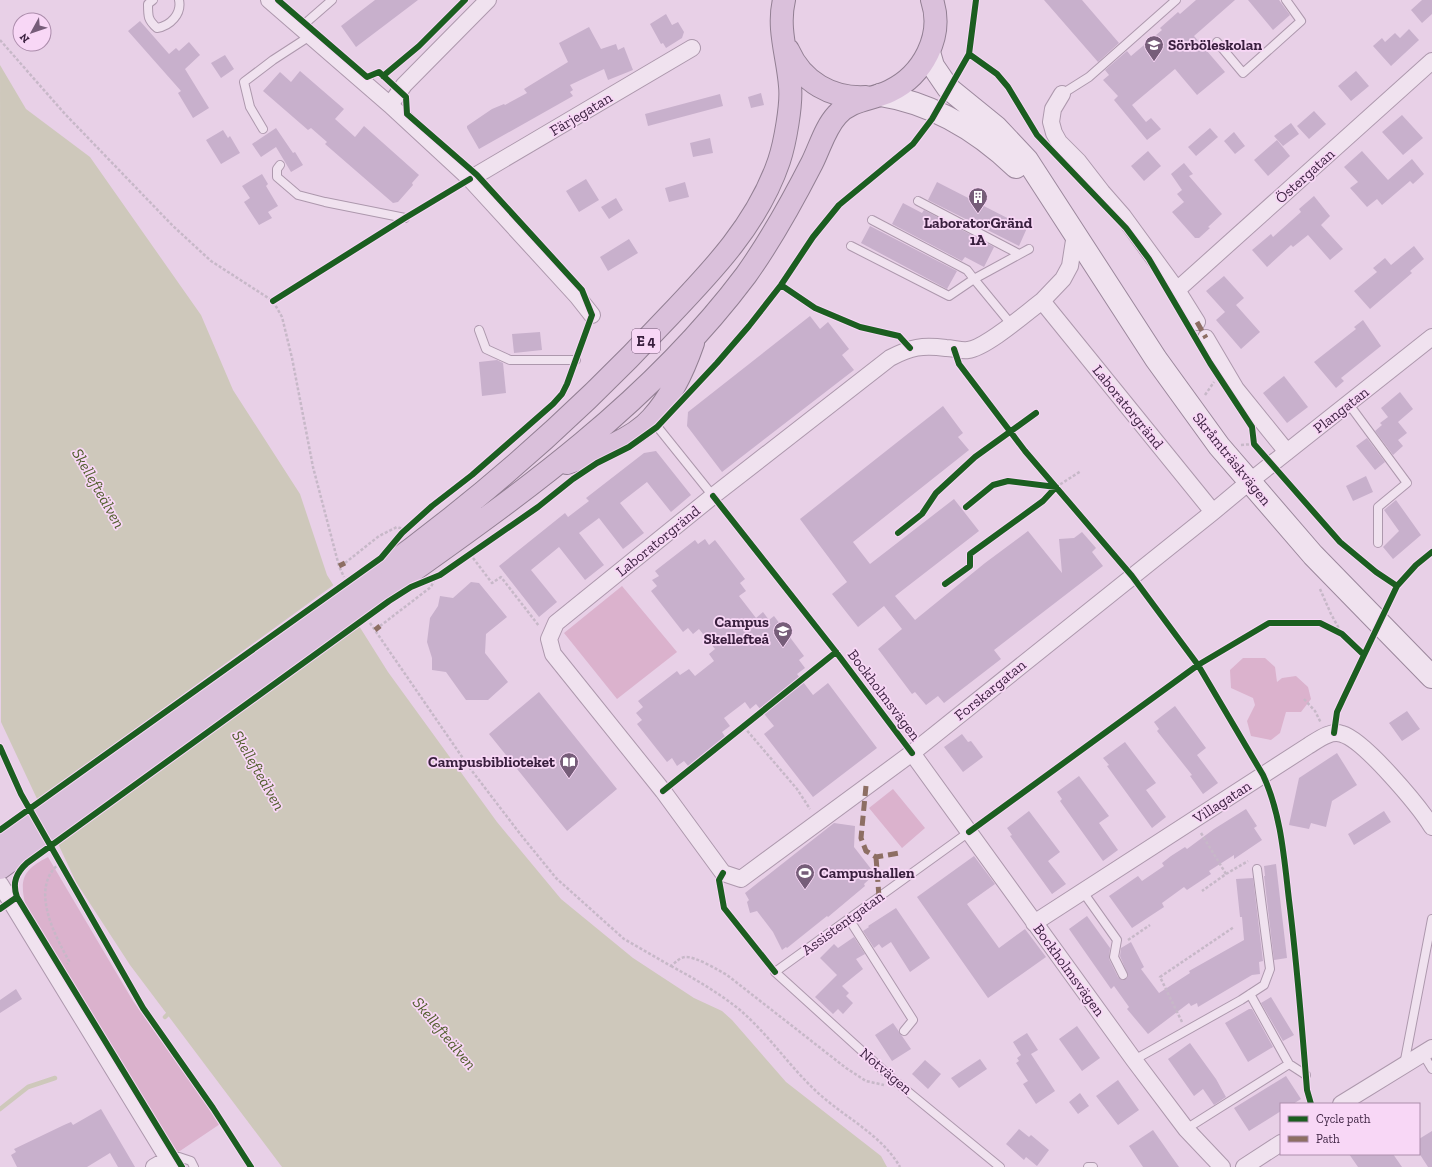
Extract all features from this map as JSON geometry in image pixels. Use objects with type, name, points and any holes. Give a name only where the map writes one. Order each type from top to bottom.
[{"type":"highway","points":[[780,10],[786,46],[791,58],[809,80],[821,88],[837,95],[856,98],[877,95],[903,84],[913,75],[929,52],[936,23],[934,2]]},
{"type":"highway","name":"E 4","points":[[0,868],[28,837],[360,583],[420,543],[475,499],[558,427],[633,355],[702,280],[745,230],[770,186],[780,158],[787,124],[791,88],[780,10]]},
{"type":"highway","name":"E 4","points":[[360,583],[552,468],[601,428],[645,388],[696,334],[746,275],[781,222],[814,160],[828,128],[837,114],[853,102],[877,95]]},
{"type":"highway","points":[[552,468],[596,453],[627,437],[652,419],[685,366],[696,334]]},
{"type":"highway","name":"E 4","points":[[0,844],[28,837]]},
{"type":"main road","name":"Skråmträskvägen","points":[[929,52],[933,66],[948,88],[996,127],[1012,142],[1027,160],[1156,359],[1219,446],[1313,555],[1432,677]]},
{"type":"main road","name":"Skråmträskvägen","points":[[877,95],[908,100],[925,106],[949,118],[996,148],[1024,174],[1063,215]]},
{"type":"street","points":[[390,105],[404,85],[488,0]]},
{"type":"street","points":[[273,1],[306,32],[390,105],[470,179],[592,315]]},
{"type":"street","name":"Färjegatan","points":[[470,179],[692,48]]},
{"type":"street","name":"Östergatan","points":[[1177,290],[1432,61]]},
{"type":"street","points":[[1062,94],[1053,109],[1051,122],[1056,137],[1078,160],[1102,192],[1123,216],[1177,290],[1197,322]]},
{"type":"street","name":"Laboratorgränd","points":[[549,639],[556,623],[713,496],[890,358],[908,349],[920,347],[930,346],[968,350],[983,344],[1042,301],[1063,279],[1070,266],[1075,234]]},
{"type":"street","name":"Laboratorgränd","points":[[1042,301],[1213,512]]},
{"type":"street","name":"Plangatan","points":[[1249,482],[1432,337]]},
{"type":"street","points":[[1206,338],[1236,389],[1287,452]]},
{"type":"street","name":"Forskargatan","points":[[549,639],[553,654],[664,791],[723,873],[740,879],[912,753],[1249,482]]},
{"type":"street","name":"Villagatan","points":[[1034,923],[1321,738],[1334,733],[1342,734],[1352,739],[1363,748],[1406,793],[1432,827]]},
{"type":"street","name":"Bockholmsvägen","points":[[912,753],[1134,1060],[1186,1129],[1222,1167]]},
{"type":"street","points":[[0,884],[165,1164]]},
{"type":"street","points":[[1343,1103],[1427,1051]]},
{"type":"street","points":[[1244,1167],[1280,1144]]},
{"type":"lane","points":[[153,0],[148,4],[149,21],[157,28],[164,27],[174,20],[178,13],[179,0]]},
{"type":"lane","points":[[263,129],[250,107],[244,82],[306,32],[332,0]]},
{"type":"lane","points":[[1062,94],[1089,77],[1176,0]]},
{"type":"lane","points":[[1216,42],[1243,73],[1301,20],[1286,0]]},
{"type":"lane","points":[[280,165],[277,169],[277,178],[298,194],[325,202],[405,218]]},
{"type":"lane","points":[[918,201],[1019,254]]},
{"type":"lane","points":[[872,220],[967,270],[1011,324]]},
{"type":"lane","points":[[851,246],[949,296],[974,279],[1029,249]]},
{"type":"lane","points":[[479,330],[486,349],[510,360],[576,360]]},
{"type":"lane","points":[[1348,403],[1407,484],[1378,507],[1378,543]]},
{"type":"lane","points":[[652,419],[713,496]]},
{"type":"lane","name":"Assistentgatan","points":[[775,972],[969,832]]},
{"type":"lane","points":[[1134,1060],[1264,985],[1270,969],[1256,869]]},
{"type":"lane","points":[[1083,892],[1117,940],[1114,957],[1124,975]]},
{"type":"lane","points":[[849,919],[913,1020],[904,1031]]},
{"type":"lane","points":[[1404,1065],[1432,919]]},
{"type":"lane","name":"Notvägen","points":[[775,972],[895,1081],[1000,1167]]},
{"type":"lane","points":[[1250,994],[1289,1064],[1306,1075]]},
{"type":"lane","points":[[1427,1051],[1432,1069]]},
{"type":"lane","points":[[1186,1129],[1289,1064]]},
{"type":"lane","points":[[165,1164],[179,1157],[191,1161],[194,1167]]},
{"type":"lane","points":[[1088,1167],[1093,1167]]},
{"type":"path","points":[[0,40],[65,114],[173,226],[211,261],[273,302],[282,317],[292,358],[313,467],[339,566],[360,583]]},
{"type":"path","points":[[1253,438],[1254,444],[1258,448]]},
{"type":"path","points":[[1056,487],[1081,471]]},
{"type":"path","points":[[345,563],[379,536],[398,527],[406,530]]},
{"type":"path","points":[[470,554],[492,584],[501,577],[549,639]]},
{"type":"path","points":[[380,626],[430,587],[436,576]]},
{"type":"path","points":[[1320,587],[1331,614],[1342,634],[1347,639]]},
{"type":"path","points":[[366,617],[469,767],[556,878],[624,939],[692,977],[740,1011],[816,1091],[838,1110],[872,1135],[894,1157],[900,1167]]},
{"type":"path","points":[[1331,628],[1342,634]]},
{"type":"path","points":[[1304,700],[1315,711],[1321,723]]},
{"type":"path","points":[[744,727],[797,789],[818,822]]},
{"type":"path","points":[[1193,820],[1226,874]]},
{"type":"path","points":[[56,856],[63,869]]},
{"type":"path","points":[[1202,892],[1226,874],[1256,856],[1256,869]]},
{"type":"path","points":[[56,977],[68,961],[53,933],[46,905],[45,883],[50,870],[60,863]]},
{"type":"path","points":[[1116,948],[1150,925]]},
{"type":"path","points":[[1186,1031],[1160,977],[1234,927]]},
{"type":"path","points":[[671,966],[678,960],[687,957],[711,966],[727,975],[846,1068],[866,1081],[880,1085],[890,1084],[895,1081]]},
{"type":"shaded area","points":[[622,586],[677,652],[617,699],[564,633]]},
{"type":"shaded area","points":[[1243,658],[1265,658],[1275,667],[1277,682],[1282,678],[1296,676],[1308,687],[1311,699],[1301,712],[1286,712],[1280,733],[1271,740],[1251,736],[1247,721],[1255,705],[1253,698],[1231,688],[1230,670]]},
{"type":"shaded area","points":[[893,789],[925,828],[902,848],[869,808]]},
{"type":"shaded area","points":[[48,857],[133,1001],[220,1124],[177,1153],[25,903],[23,887],[26,875],[29,870],[40,861]]},
{"type":"water","name":"Skellefteälven","points":[[0,65],[26,109],[90,157],[201,315],[233,390],[300,494],[327,575],[388,672],[497,822],[561,899],[633,958],[694,998],[722,1011],[732,1020],[786,1082],[881,1156],[887,1167],[282,1167],[130,965],[76,882],[1,722]]},
{"type":"pier","points":[[335,584],[361,625],[57,846],[36,801]]},
{"type":"building","points":[[375,0],[418,0],[356,47],[341,26]]},
{"type":"building","points":[[1044,0],[1082,0],[1119,43],[1098,62]]},
{"type":"building","points":[[1196,0],[1235,0],[1194,36],[1225,72],[1197,95],[1175,69],[1132,105],[1146,122],[1151,118],[1161,129],[1147,140],[1114,100],[1118,96],[1103,80],[1109,75],[1105,70],[1127,51],[1131,56],[1162,30],[1160,28],[1178,12],[1180,14]]},
{"type":"building","points":[[1248,0],[1279,0],[1290,15],[1273,30]]},
{"type":"building","points":[[1422,0],[1432,0],[1432,14],[1422,23],[1411,10]]},
{"type":"building","points":[[666,14],[672,25],[678,22],[684,32],[682,38],[666,48],[663,43],[661,44],[650,24]]},
{"type":"building","points":[[140,21],[169,54],[176,48],[179,51],[189,42],[200,55],[185,69],[209,108],[193,118],[178,93],[181,91],[128,31]]},
{"type":"building","points":[[589,27],[601,49],[616,44],[618,50],[624,47],[633,70],[608,80],[604,69],[570,85],[573,90],[570,92],[573,96],[479,149],[467,126],[492,109],[504,104],[505,105],[527,93],[524,89],[568,62],[559,43]]},
{"type":"building","points":[[1409,29],[1419,40],[1391,66],[1373,46],[1382,38],[1385,42],[1395,33],[1400,38]]},
{"type":"building","points":[[225,55],[234,69],[221,78],[211,63]]},
{"type":"building","points":[[300,71],[344,109],[335,119],[355,137],[364,126],[419,175],[412,183],[413,185],[398,202],[393,203],[325,144],[327,142],[311,128],[308,130],[263,91],[280,72],[291,82]]},
{"type":"building","points":[[1356,71],[1369,86],[1351,101],[1338,86]]},
{"type":"building","points":[[761,93],[764,105],[751,108],[748,97]]},
{"type":"building","points":[[720,94],[723,106],[648,126],[645,114]]},
{"type":"building","points":[[1314,111],[1326,124],[1309,139],[1297,126]]},
{"type":"building","points":[[1402,115],[1423,138],[1403,155],[1382,132]]},
{"type":"building","points":[[1291,123],[1299,134],[1283,146],[1274,136]]},
{"type":"building","points":[[276,128],[293,153],[295,152],[303,165],[291,172],[276,147],[261,157],[252,144]]},
{"type":"building","points":[[1210,128],[1218,137],[1196,156],[1188,147]]},
{"type":"building","points":[[223,130],[228,138],[230,136],[240,153],[221,164],[206,140]]},
{"type":"building","points":[[1234,132],[1245,146],[1235,154],[1224,141]]},
{"type":"building","points":[[710,138],[713,153],[693,157],[690,143]]},
{"type":"building","points":[[1277,140],[1290,156],[1268,176],[1254,160]]},
{"type":"building","points":[[1148,151],[1161,166],[1144,181],[1131,166]]},
{"type":"building","points":[[1362,151],[1388,180],[1412,159],[1424,174],[1413,184],[1410,181],[1382,205],[1377,199],[1367,207],[1350,188],[1358,182],[1344,167]]},
{"type":"building","points":[[1184,163],[1193,174],[1189,176],[1222,214],[1199,238],[1195,238],[1172,212],[1184,202],[1177,194],[1182,190],[1171,174]]},
{"type":"building","points":[[262,174],[268,184],[266,186],[278,206],[268,212],[272,218],[259,225],[244,202],[250,198],[242,186]]},
{"type":"building","points":[[586,179],[599,200],[579,212],[566,191]]},
{"type":"building","points":[[685,182],[689,197],[669,202],[665,188]]},
{"type":"building","name":"LaboratorGränd 1A","points":[[937,182],[1027,228],[1019,246],[928,200]]},
{"type":"building","points":[[1314,196],[1330,216],[1321,225],[1343,249],[1330,260],[1308,235],[1293,247],[1291,245],[1267,267],[1252,250],[1271,234],[1273,237],[1301,212],[1299,209]]},
{"type":"building","points":[[616,198],[623,210],[609,219],[601,207]]},
{"type":"building","points":[[903,203],[922,213],[924,210],[994,247],[984,267],[965,257],[962,261],[892,224]]},
{"type":"building","points":[[870,226],[957,271],[947,289],[861,243]]},
{"type":"building","points":[[629,239],[638,253],[608,271],[600,257]]},
{"type":"building","points":[[1414,246],[1424,259],[1410,271],[1412,273],[1370,309],[1354,291],[1377,272],[1373,268],[1385,258],[1391,265]]},
{"type":"building","points":[[1224,276],[1244,298],[1236,305],[1260,332],[1241,349],[1216,320],[1225,312],[1206,291]]},
{"type":"building","points":[[810,316],[820,329],[828,322],[849,349],[842,355],[854,370],[722,472],[687,426],[688,412]]},
{"type":"building","points":[[1363,320],[1381,346],[1341,378],[1344,381],[1336,388],[1314,362],[1356,329],[1354,327]]},
{"type":"building","points":[[540,332],[542,350],[514,353],[512,334]]},
{"type":"building","points":[[497,360],[503,363],[506,393],[482,396],[479,362]]},
{"type":"building","points":[[1284,376],[1308,407],[1287,423],[1263,393]]},
{"type":"building","points":[[1400,392],[1413,409],[1398,422],[1407,433],[1398,440],[1403,446],[1393,455],[1375,431],[1382,425],[1380,423],[1388,417],[1381,408]]},
{"type":"building","points":[[943,406],[963,433],[958,437],[969,450],[853,542],[870,564],[954,499],[979,531],[895,596],[915,620],[985,563],[1028,531],[1062,573],[1059,539],[1074,538],[1082,532],[1096,548],[1092,552],[1103,566],[994,650],[1001,659],[944,703],[938,696],[926,705],[915,692],[912,694],[878,649],[902,629],[884,606],[858,627],[832,594],[847,582],[800,519]]},
{"type":"building","points":[[1367,438],[1385,462],[1375,470],[1356,446]]},
{"type":"building","points":[[656,451],[691,495],[671,512],[647,482],[620,503],[644,533],[623,549],[599,518],[579,533],[604,565],[585,580],[559,547],[531,570],[557,602],[539,617],[499,566],[565,513],[568,517],[589,501],[586,498],[644,453]]},
{"type":"building","points":[[1366,476],[1373,492],[1353,501],[1346,486]]},
{"type":"building","points":[[1396,500],[1421,535],[1393,559],[1383,547],[1399,531],[1384,510]]},
{"type":"building","points":[[705,539],[709,545],[715,540],[745,579],[740,583],[746,591],[739,596],[756,618],[763,612],[769,620],[774,616],[804,656],[799,660],[805,668],[797,674],[813,695],[828,683],[877,748],[813,797],[764,734],[774,726],[756,704],[750,709],[745,702],[724,718],[730,726],[722,732],[726,738],[689,767],[684,761],[677,766],[672,758],[667,762],[637,724],[642,720],[636,713],[643,707],[638,701],[677,671],[680,675],[689,669],[695,676],[714,661],[709,654],[715,649],[699,629],[693,634],[688,628],[683,632],[651,591],[657,586],[652,580],[659,576],[655,571],[695,540],[698,544]]},
{"type":"building","points":[[471,582],[479,583],[507,617],[486,634],[485,653],[508,682],[488,700],[466,700],[446,672],[432,670],[432,658],[427,642],[430,618],[438,606],[440,596],[453,598]]},
{"type":"building","points":[[539,692],[617,789],[567,831],[489,734]]},
{"type":"building","points":[[1175,706],[1206,748],[1197,755],[1218,783],[1203,794],[1190,776],[1192,775],[1157,731],[1159,729],[1154,722]]},
{"type":"building","points":[[1407,711],[1420,729],[1402,741],[1389,723]]},
{"type":"building","points":[[962,734],[968,742],[971,741],[983,757],[963,772],[944,747]]},
{"type":"building","points":[[1125,742],[1156,783],[1146,790],[1166,817],[1152,828],[1107,766],[1109,765],[1103,758]]},
{"type":"building","points":[[1337,753],[1357,785],[1332,801],[1326,827],[1311,823],[1309,829],[1289,825],[1299,778]]},
{"type":"building","points":[[1079,776],[1109,816],[1099,823],[1118,850],[1103,861],[1060,801],[1062,799],[1057,792]]},
{"type":"building","points":[[1246,809],[1257,826],[1254,828],[1262,840],[1234,859],[1234,855],[1209,871],[1211,874],[1187,890],[1184,887],[1162,903],[1164,907],[1132,928],[1109,896],[1138,876],[1142,881],[1164,866],[1162,863],[1171,856],[1185,847],[1187,849],[1214,829]]},
{"type":"building","points":[[1029,811],[1060,852],[1048,861],[1066,884],[1052,894],[1010,836],[1012,835],[1007,828]]},
{"type":"building","points":[[1384,811],[1391,822],[1354,845],[1348,834]]},
{"type":"building","name":"Campushallen","points":[[834,823],[855,826],[854,847],[875,874],[864,884],[865,886],[828,917],[827,916],[787,948],[786,947],[782,950],[773,932],[757,911],[750,913],[747,902],[749,900],[745,893]]},
{"type":"building","points":[[974,856],[995,884],[967,904],[999,948],[1025,929],[1046,957],[988,998],[917,897]]},
{"type":"building","points":[[1276,864],[1287,958],[1274,960],[1264,866]]},
{"type":"building","points":[[1253,878],[1263,961],[1259,962],[1260,974],[1252,975],[1198,1007],[1197,1003],[1191,1006],[1189,1003],[1148,1034],[1127,1009],[1129,1007],[1114,986],[1111,989],[1069,929],[1087,916],[1110,948],[1109,959],[1118,977],[1122,980],[1127,978],[1128,975],[1120,956],[1121,948],[1131,942],[1144,967],[1141,969],[1159,993],[1190,973],[1189,971],[1244,940],[1236,879]]},
{"type":"building","points":[[896,908],[930,958],[910,972],[891,942],[882,948],[879,944],[874,948],[863,931],[869,927],[868,926]]},
{"type":"building","points":[[854,937],[865,954],[856,959],[863,969],[842,986],[849,993],[846,996],[853,1003],[843,1014],[838,1009],[833,1014],[815,997],[837,975],[820,958],[834,944],[838,948]]},
{"type":"building","points":[[16,989],[22,999],[0,1013],[0,1000]]},
{"type":"building","points":[[1271,997],[1294,1035],[1283,1041],[1261,1003]]},
{"type":"building","points":[[1249,1009],[1252,1009],[1273,1047],[1248,1062],[1225,1023]]},
{"type":"building","points":[[893,1023],[911,1049],[892,1061],[875,1035]]},
{"type":"building","points":[[1077,1026],[1100,1058],[1082,1071],[1059,1039]]},
{"type":"building","points":[[1027,1033],[1038,1050],[1031,1054],[1055,1091],[1036,1104],[1023,1084],[1028,1081],[1016,1063],[1019,1061],[1017,1058],[1021,1055],[1013,1042]]},
{"type":"building","points":[[1190,1043],[1216,1079],[1226,1097],[1214,1105],[1203,1089],[1194,1096],[1168,1059]]},
{"type":"building","points":[[980,1059],[987,1069],[959,1088],[951,1078]]},
{"type":"building","points":[[925,1060],[941,1074],[928,1089],[912,1074]]},
{"type":"building","points":[[1286,1076],[1301,1099],[1295,1103],[1280,1103],[1280,1112],[1249,1131],[1234,1108]]},
{"type":"building","points":[[1118,1080],[1139,1110],[1118,1125],[1096,1096]]},
{"type":"building","points":[[1080,1093],[1089,1106],[1078,1114],[1069,1102]]},
{"type":"building","points":[[101,1109],[135,1167],[118,1167],[110,1153],[87,1167],[17,1167],[11,1155],[16,1152],[14,1149],[71,1122],[73,1125]]},
{"type":"building","points":[[1019,1129],[1029,1137],[1031,1135],[1049,1150],[1037,1166],[1026,1157],[1024,1160],[1006,1144]]},
{"type":"building","points":[[1153,1130],[1179,1167],[1143,1167],[1129,1146]]},
{"type":"building","points":[[1432,1131],[1432,1167],[1428,1167],[1420,1155],[1420,1138]]},
{"type":"building","points":[[1350,1155],[1394,1155],[1402,1167],[1358,1167]]},
{"type":"waterway","points":[[0,1109],[28,1087],[55,1078]]},
{"type":"marked path","points":[[1197,322],[1206,338]]},
{"type":"marked path","points":[[339,566],[345,563]]},
{"type":"marked path","points":[[375,630],[380,626]]},
{"type":"marked path","points":[[866,786],[861,838],[866,851],[876,857],[899,853]]},
{"type":"marked path","points":[[876,857],[879,897]]},
{"type":"cycle path","points":[[0,830],[381,558],[402,533],[432,506],[472,475],[553,404],[562,394],[592,315],[582,290],[477,175],[407,114],[406,97],[379,72],[367,77],[278,0]]},
{"type":"cycle path","points":[[383,76],[419,46],[465,0]]},
{"type":"cycle path","points":[[0,909],[17,897],[15,887],[16,878],[27,863],[389,601],[411,587],[440,575],[538,507],[573,479],[597,463],[629,447],[657,427],[717,363],[749,326],[781,285],[813,237],[839,205],[913,144],[932,119],[969,54],[976,0]]},
{"type":"cycle path","points":[[969,54],[997,74],[1008,87],[1037,135],[1126,228],[1149,259],[1210,363],[1252,427],[1254,444],[1340,542],[1376,572],[1397,586]]},
{"type":"cycle path","points":[[273,301],[470,179]]},
{"type":"cycle path","points":[[781,285],[815,308],[860,327],[899,336],[910,348]]},
{"type":"cycle path","points":[[954,349],[959,364],[1025,451],[1132,576],[1198,665],[1263,775],[1274,805],[1281,836],[1297,971],[1307,1090],[1311,1103]]},
{"type":"cycle path","points":[[898,533],[922,514],[936,493],[975,457],[1036,413]]},
{"type":"cycle path","points":[[945,584],[970,566],[970,554],[1043,501],[1056,487],[1008,481],[993,485],[966,507]]},
{"type":"cycle path","points":[[713,496],[836,652],[912,753]]},
{"type":"cycle path","points":[[1334,733],[1337,712],[1397,586],[1416,565],[1432,552]]},
{"type":"cycle path","points":[[969,832],[1198,665],[1269,623],[1320,623],[1342,634],[1363,654]]},
{"type":"cycle path","points":[[663,791],[836,652]]},
{"type":"cycle path","points":[[0,747],[21,794],[143,1008],[213,1108],[251,1167]]},
{"type":"cycle path","points":[[723,873],[719,880],[724,908],[775,972]]},
{"type":"cycle path","points":[[17,897],[182,1167]]},
{"type":"place","name":"Sörböleskolan","points":[[1154,62]]},
{"type":"place","name":"LaboratorGränd 1A","points":[[978,214]]},
{"type":"place","name":"Campus Skellefteå","points":[[783,648]]},
{"type":"place","name":"Campusbiblioteket","points":[[569,779]]},
{"type":"place","name":"Campushallen","points":[[805,890]]}]
